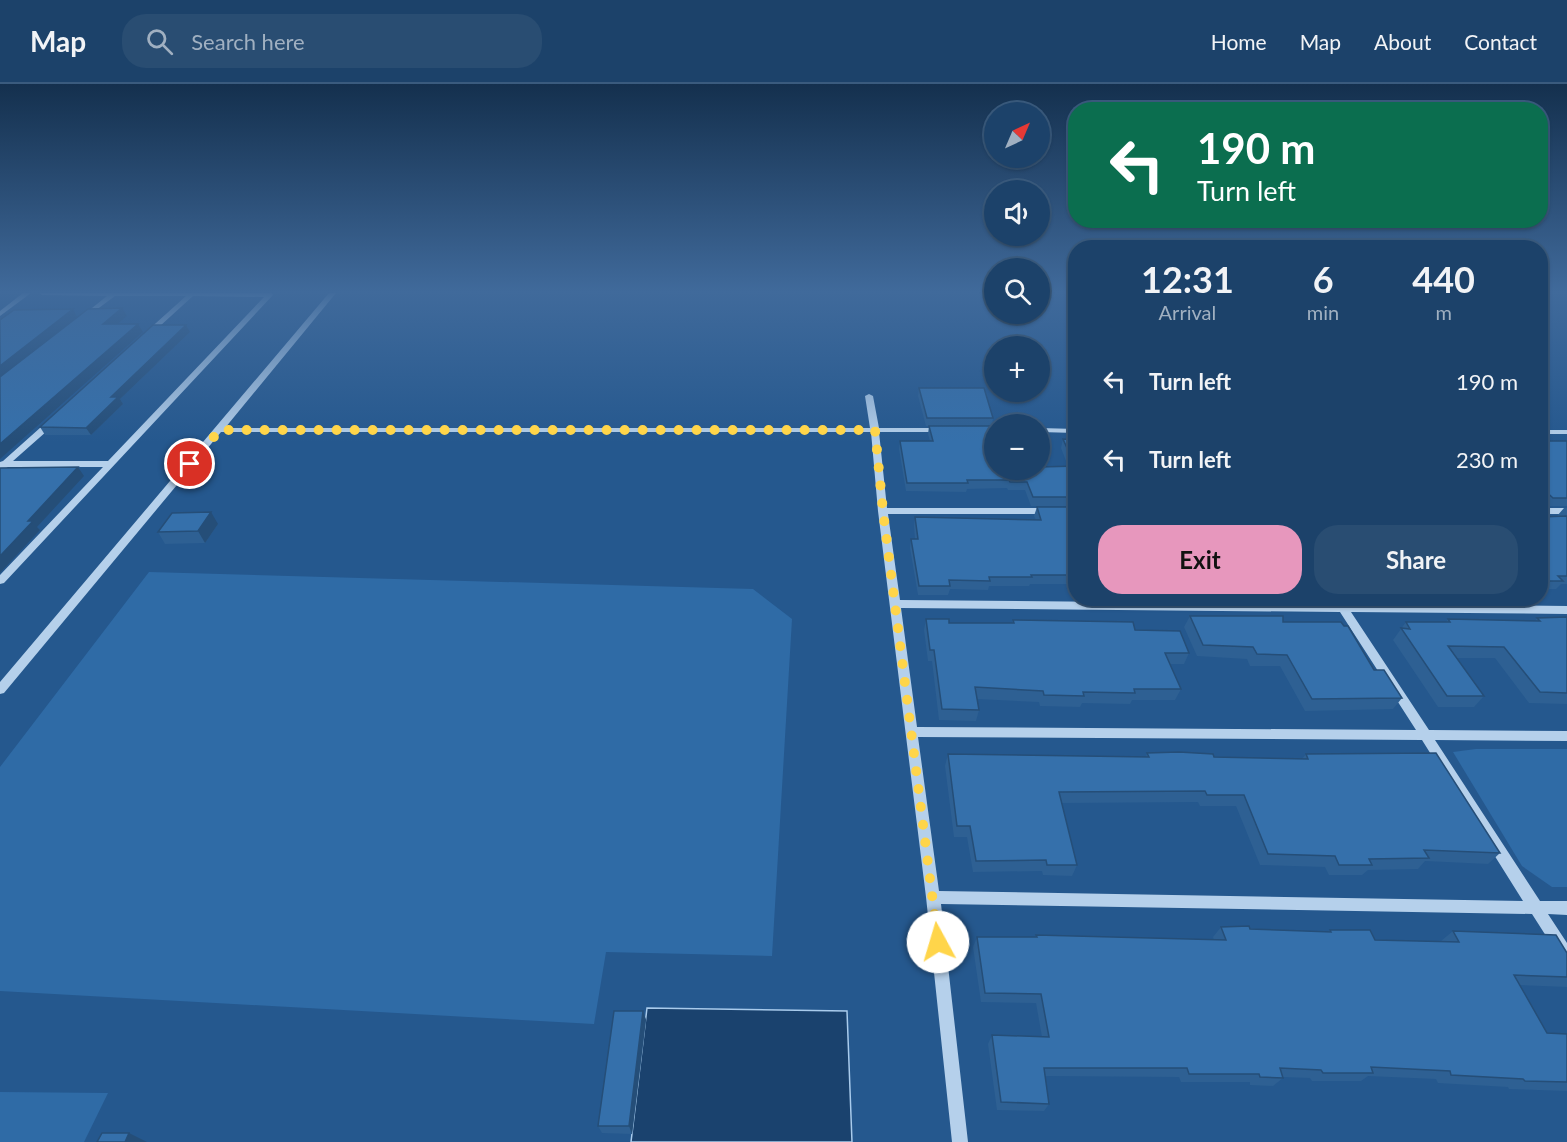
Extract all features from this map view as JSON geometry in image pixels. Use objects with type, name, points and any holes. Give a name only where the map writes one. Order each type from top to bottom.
[{"type":"street","points":[[0,581],[225,342]]},
{"type":"street","points":[[0,690],[293,342]]},
{"type":"street","points":[[869,396],[933,897],[960,1142]]},
{"type":"street","points":[[2,466],[59,416]]},
{"type":"street","points":[[220,430],[959,430]]},
{"type":"street","points":[[1050,430],[1068,431]]},
{"type":"street","points":[[1548,432],[1567,432]]},
{"type":"street","points":[[2,466],[110,464]]},
{"type":"street","points":[[883,511],[1068,511]]},
{"type":"street","points":[[1548,511],[1567,511]]},
{"type":"street","points":[[895,604],[1068,604]]},
{"type":"street","points":[[1341,606],[1567,956]]},
{"type":"street","points":[[1416,606],[1567,610]]},
{"type":"street","points":[[911,732],[1567,736]]},
{"type":"street","points":[[933,897],[1567,908]]},
{"type":"shaded area","points":[[149,572],[753,589],[792,619],[772,956],[606,952],[594,1024],[0,991],[0,767]]},
{"type":"shaded area","points":[[1476,749],[1567,749],[1567,887],[1552,887],[1522,866],[1453,752]]},
{"type":"shaded area","points":[[647,1008],[847,1011],[852,1142],[631,1142]]},
{"type":"shaded area","points":[[0,1092],[108,1093],[84,1142],[0,1142]]},
{"type":"building","points":[[0,342],[30,342],[0,366]]},
{"type":"building","points":[[45,342],[117,342],[0,444],[0,377]]},
{"type":"building","points":[[134,342],[168,342],[111,397],[118,397],[86,428],[40,427]]},
{"type":"building","points":[[919,388],[984,388],[984,402],[988,402],[992,414],[984,414],[984,418],[927,418]]},
{"type":"building","points":[[929,426],[984,426],[984,480],[967,480],[968,483],[907,483],[900,441],[933,441]]},
{"type":"building","points":[[1063,439],[1068,439],[1068,450]]},
{"type":"building","points":[[1548,441],[1567,441],[1567,498],[1553,498],[1548,493]]},
{"type":"building","points":[[1068,466],[1068,497],[1033,497],[1027,482],[1010,482],[1009,480],[1050,480],[1050,467]]},
{"type":"building","points":[[78,467],[28,521],[33,521],[0,556],[0,468]]},
{"type":"building","points":[[1037,507],[1068,507],[1068,575],[989,577],[990,581],[949,580],[950,586],[919,586],[911,539],[918,539],[915,517],[1041,520]]},
{"type":"building","points":[[211,512],[198,531],[158,532],[172,513]]},
{"type":"building","points":[[1567,516],[1567,576],[1558,576],[1563,581],[1548,581],[1548,517]]},
{"type":"building","points":[[1190,616],[1283,616],[1283,622],[1341,622],[1344,626],[1348,626],[1374,670],[1384,670],[1402,698],[1312,699],[1287,655],[1257,654],[1253,647],[1203,645]]},
{"type":"building","points":[[1567,617],[1567,693],[1540,692],[1504,647],[1448,646],[1484,696],[1447,696],[1401,628],[1410,629],[1406,622],[1450,622],[1448,619],[1540,621],[1537,618]]},
{"type":"building","points":[[926,619],[949,619],[949,623],[1014,623],[1013,620],[1133,622],[1135,630],[1180,631],[1189,653],[1165,653],[1181,689],[1134,689],[1135,693],[1083,692],[1084,696],[1044,695],[1043,691],[975,687],[979,710],[942,709],[934,650],[930,650]]},
{"type":"building","points":[[1147,753],[1213,754],[1214,757],[1308,759],[1306,754],[1436,753],[1500,853],[1424,850],[1429,858],[1369,859],[1372,865],[1339,865],[1335,856],[1268,854],[1244,795],[1207,795],[1205,791],[1059,792],[1077,865],[1047,865],[1046,860],[976,861],[970,826],[957,826],[948,754],[1149,757]]},
{"type":"building","points":[[1249,926],[1250,929],[1331,932],[1330,930],[1370,930],[1375,940],[1459,942],[1453,931],[1556,935],[1567,953],[1567,977],[1514,975],[1547,1033],[1567,1034],[1567,1082],[1525,1081],[1523,1079],[1451,1075],[1450,1071],[1371,1067],[1373,1073],[1323,1073],[1321,1070],[1280,1068],[1283,1078],[1260,1077],[1259,1074],[1189,1074],[1187,1068],[1044,1068],[1049,1104],[1001,1102],[992,1035],[1049,1037],[1041,994],[985,993],[977,937],[1037,937],[1036,935],[1226,940],[1221,927]]},
{"type":"building","points":[[614,1011],[643,1011],[629,1126],[598,1126]]},
{"type":"building","points":[[102,1133],[129,1133],[125,1142],[97,1142]]},
{"type":"route","points":[[190,464],[220,430],[875,430],[883,511],[938,942]]}]
